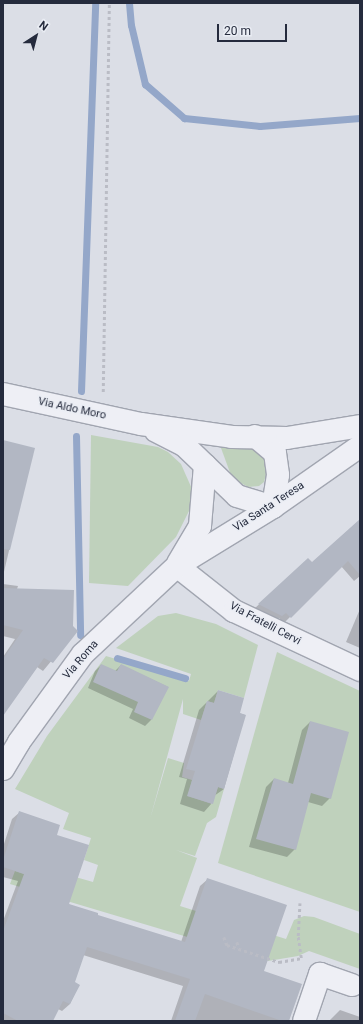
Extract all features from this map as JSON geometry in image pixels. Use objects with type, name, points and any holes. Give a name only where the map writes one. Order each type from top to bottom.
[{"type":"street","name":"Via Aldo Moro","points":[[3,394],[141,424]]},
{"type":"street","points":[[141,424],[185,446],[237,496],[273,506],[278,475],[275,454],[255,436]]},
{"type":"street","points":[[141,424],[232,436],[287,438],[360,426]]},
{"type":"street","name":"Via Santa Teresa","points":[[177,566],[273,506],[360,446]]},
{"type":"street","points":[[177,566],[200,526],[205,465]]},
{"type":"street","name":"Via Fratelli Cervi","points":[[177,566],[234,611],[360,670]]},
{"type":"street","name":"Via Roma","points":[[3,769],[19,742],[83,654],[177,566]]},
{"type":"street","points":[[304,1021],[320,974],[352,985]]},
{"type":"path","points":[[103,401],[109,3]]},
{"type":"path","points":[[224,937],[227,945],[279,962],[301,958],[298,936],[300,904]]},
{"type":"path","points":[[238,942],[239,949]]},
{"type":"green space","points":[[91,435],[158,447],[168,452],[181,464],[192,489],[193,503],[176,537],[128,586],[89,583]]},
{"type":"green space","points":[[223,445],[255,448],[269,463],[264,482],[259,486],[248,487],[232,478],[221,448]]},
{"type":"green space","points":[[176,613],[216,624],[258,645],[244,698],[218,690],[214,703],[207,701],[201,720],[183,714],[183,699],[150,819],[168,758],[184,763],[182,777],[192,780],[188,796],[212,804],[218,787],[224,789],[216,817],[207,823],[195,856],[176,850],[197,858],[180,906],[286,939],[294,920],[304,916],[314,917],[360,934],[360,969],[309,951],[298,956],[268,961],[10,884],[15,871],[67,889],[72,876],[93,882],[98,865],[84,860],[91,838],[63,829],[69,813],[15,789],[47,736],[106,656],[189,681],[191,674],[116,648],[158,616]]},
{"type":"green space","points":[[277,652],[360,691],[360,912],[218,863]]},
{"type":"building","points":[[3,440],[35,448],[10,550],[3,549]]},
{"type":"building","points":[[360,519],[360,575],[348,561],[291,618],[286,613],[282,616],[258,604],[308,558],[312,562]]},
{"type":"building","points":[[3,588],[74,590],[73,626],[78,631],[53,663],[44,658],[3,716],[3,659],[23,630],[3,625]]},
{"type":"building","points":[[101,664],[117,671],[121,664],[169,687],[152,720],[134,712],[138,702],[93,682]]},
{"type":"building","points":[[218,690],[244,698],[240,713],[246,715],[224,789],[218,787],[213,804],[187,796],[195,771],[186,769],[207,701],[214,703]]},
{"type":"building","points":[[310,721],[349,732],[331,799],[311,793],[296,850],[256,839],[274,778],[293,784]]},
{"type":"building","points":[[19,811],[60,825],[57,835],[89,845],[69,904],[98,913],[98,915],[185,942],[207,878],[287,905],[264,971],[302,984],[289,1021],[282,1021],[205,994],[195,1021],[175,1021],[190,979],[87,947],[75,982],[80,985],[70,1004],[63,1001],[53,1021],[18,1021],[3,1013],[3,931],[24,874],[3,867],[3,860]]},
{"type":"waterway","points":[[81,391],[95,3]]},
{"type":"waterway","points":[[129,3],[131,25],[145,84],[184,118],[260,126],[360,118]]},
{"type":"waterway","points":[[76,436],[80,635]]},
{"type":"waterway","points":[[117,658],[185,678]]}]
